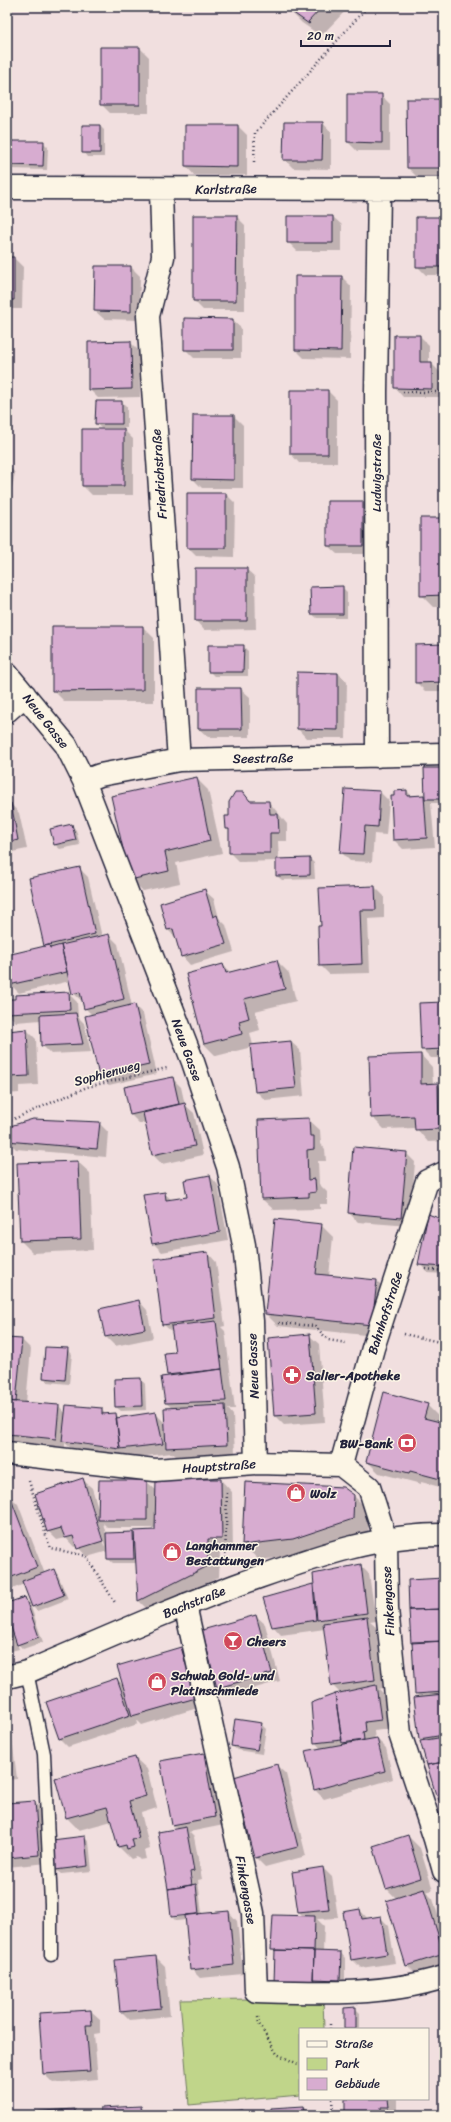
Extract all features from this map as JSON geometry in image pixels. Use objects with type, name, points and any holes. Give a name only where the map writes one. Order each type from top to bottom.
[{"type":"street","name":"Karlstraße","points":[[7,188],[161,190],[254,188],[379,190],[444,189]]},
{"type":"street","name":"Friedrichstraße","points":[[161,190],[163,257],[148,316],[179,760]]},
{"type":"street","name":"Ludwigstraße","points":[[377,756],[376,392],[379,190]]},
{"type":"street","name":"Neue Gasse","points":[[7,674],[66,745],[84,781],[193,1062],[228,1167],[244,1245],[252,1321],[256,1463]]},
{"type":"street","points":[[7,711],[25,694]]},
{"type":"street","name":"Seestraße","points":[[84,781],[100,775],[179,760],[444,754]]},
{"type":"street","name":"Bahnhofstraße","points":[[341,1465],[373,1348],[381,1328],[427,1181],[444,1173]]},
{"type":"street","name":"Hauptstraße","points":[[7,1452],[155,1470],[256,1463],[341,1465]]},
{"type":"street","points":[[341,1465],[369,1487],[386,1540]]},
{"type":"street","name":"Bachstraße","points":[[17,1675],[185,1605],[308,1559],[386,1540],[427,1535],[444,1535]]},
{"type":"street","name":"Finkengasse","points":[[386,1540],[387,1609],[400,1734],[435,1839],[444,1871]]},
{"type":"street","name":"Finkengasse","points":[[185,1605],[253,1913],[256,1991]]},
{"type":"street","points":[[256,1991],[329,1993],[417,1986],[444,1977]]},
{"type":"lane","points":[[17,1675],[44,1754],[51,1904],[51,1955]]},
{"type":"path","points":[[254,188],[255,133],[367,7]]},
{"type":"path","points":[[376,392],[444,392]]},
{"type":"path","name":"Sophienweg","points":[[7,1122],[87,1087],[193,1062]]},
{"type":"path","points":[[252,1321],[315,1326],[328,1340],[373,1348]]},
{"type":"path","points":[[381,1328],[444,1344]]},
{"type":"path","points":[[33,1455],[28,1480],[50,1548],[86,1556],[129,1629]]},
{"type":"path","points":[[228,1465],[224,1571],[229,1588]]},
{"type":"path","points":[[256,1991],[259,2024],[277,2054],[299,2065]]},
{"type":"path","points":[[332,2100],[333,2115]]},
{"type":"green space","points":[[323,1998],[324,2028],[299,2028],[299,2095],[189,2105],[180,2000]]},
{"type":"building","points":[[285,7],[322,7],[308,22],[310,23],[309,24]]},
{"type":"building","points":[[100,47],[140,47],[140,105],[100,105]]},
{"type":"building","points":[[347,94],[382,94],[382,143],[347,142]]},
{"type":"building","points":[[406,99],[442,99],[444,168],[407,168]]},
{"type":"building","points":[[284,122],[323,122],[322,160],[283,160]]},
{"type":"building","points":[[82,125],[100,125],[100,153],[82,153]]},
{"type":"building","points":[[185,125],[238,125],[238,167],[185,166]]},
{"type":"building","points":[[7,141],[44,141],[43,166],[7,165]]},
{"type":"building","points":[[193,215],[237,215],[236,301],[193,301]]},
{"type":"building","points":[[287,216],[333,216],[333,243],[287,243]]},
{"type":"building","points":[[416,217],[444,217],[444,267],[416,267]]},
{"type":"building","points":[[7,257],[14,257],[14,300],[7,300]]},
{"type":"building","points":[[95,266],[131,266],[131,312],[94,311]]},
{"type":"building","points":[[295,276],[342,276],[341,351],[295,350]]},
{"type":"building","points":[[184,318],[233,319],[233,350],[184,350]]},
{"type":"building","points":[[394,335],[420,335],[420,362],[432,362],[432,389],[394,388]]},
{"type":"building","points":[[131,341],[132,389],[88,390],[88,342]]},
{"type":"building","points":[[290,390],[328,390],[328,454],[290,454]]},
{"type":"building","points":[[96,401],[122,401],[122,424],[95,424]]},
{"type":"building","points":[[193,415],[234,415],[234,480],[192,479]]},
{"type":"building","points":[[82,429],[124,429],[124,486],[82,486]]},
{"type":"building","points":[[187,493],[226,493],[226,548],[187,548]]},
{"type":"building","points":[[327,501],[363,501],[363,546],[327,546]]},
{"type":"building","points":[[420,518],[444,518],[444,595],[420,596]]},
{"type":"building","points":[[195,568],[247,568],[247,621],[195,621]]},
{"type":"building","points":[[343,586],[343,614],[311,614],[310,587]]},
{"type":"building","points":[[52,626],[143,626],[143,690],[52,691]]},
{"type":"building","points":[[444,644],[444,682],[415,683],[415,645]]},
{"type":"building","points":[[208,645],[244,645],[243,672],[208,672]]},
{"type":"building","points":[[297,672],[338,673],[338,730],[297,729]]},
{"type":"building","points":[[198,688],[241,688],[242,729],[198,729]]},
{"type":"building","points":[[424,768],[444,768],[444,799],[425,799]]},
{"type":"building","points":[[197,777],[210,841],[165,852],[169,871],[130,880],[111,796]]},
{"type":"building","points":[[345,789],[380,791],[378,827],[365,826],[363,854],[340,853]]},
{"type":"building","points":[[407,790],[407,796],[424,795],[427,838],[393,840],[391,796],[394,796],[394,791]]},
{"type":"building","points":[[235,792],[243,792],[250,801],[269,801],[270,814],[278,814],[279,833],[270,833],[270,853],[229,853],[229,829],[226,829],[225,816],[229,816],[229,802]]},
{"type":"building","points":[[11,803],[18,840],[7,843],[7,804]]},
{"type":"building","points":[[72,824],[76,840],[54,845],[50,829]]},
{"type":"building","points":[[310,858],[310,875],[276,876],[276,859]]},
{"type":"building","points":[[80,867],[95,934],[44,946],[29,878]]},
{"type":"building","points":[[375,886],[376,910],[360,910],[362,964],[319,966],[318,926],[321,926],[319,888]]},
{"type":"building","points":[[205,889],[213,917],[217,915],[226,944],[181,957],[173,929],[167,930],[160,903]]},
{"type":"building","points":[[109,934],[124,999],[84,1009],[80,992],[72,994],[61,945]]},
{"type":"building","points":[[49,945],[50,948],[61,945],[67,972],[9,985],[7,974],[7,955]]},
{"type":"building","points":[[277,960],[285,989],[244,999],[249,1018],[239,1021],[242,1034],[204,1044],[186,974],[223,964],[226,973]]},
{"type":"building","points":[[69,992],[70,1010],[7,1013],[7,999],[15,999],[15,995]]},
{"type":"building","points":[[444,1002],[444,1049],[421,1050],[419,1003]]},
{"type":"building","points":[[135,1004],[149,1065],[99,1076],[85,1016]]},
{"type":"building","points":[[76,1013],[83,1044],[41,1046],[40,1015]]},
{"type":"building","points":[[27,1029],[29,1076],[10,1077],[10,1085],[7,1085],[7,1031]]},
{"type":"building","points":[[291,1041],[296,1088],[255,1092],[250,1045]]},
{"type":"building","points":[[421,1054],[421,1084],[438,1083],[439,1129],[415,1130],[414,1116],[371,1118],[369,1056]]},
{"type":"building","points":[[173,1077],[179,1104],[130,1115],[124,1087]]},
{"type":"building","points":[[185,1103],[195,1146],[152,1155],[143,1113]]},
{"type":"building","points":[[309,1118],[310,1136],[314,1136],[314,1149],[307,1150],[308,1180],[315,1179],[316,1192],[309,1193],[309,1197],[261,1199],[258,1120]]},
{"type":"building","points":[[33,1119],[100,1122],[97,1149],[7,1141],[7,1127]]},
{"type":"building","points":[[353,1147],[407,1152],[401,1218],[348,1213]]},
{"type":"building","points":[[78,1161],[81,1239],[20,1241],[17,1163]]},
{"type":"building","points":[[210,1175],[220,1232],[152,1244],[143,1195],[165,1192],[166,1200],[187,1197],[184,1180]]},
{"type":"building","points":[[428,1214],[444,1220],[444,1267],[418,1265]]},
{"type":"building","points":[[275,1219],[322,1224],[316,1274],[377,1280],[372,1325],[265,1314]]},
{"type":"building","points":[[208,1252],[216,1318],[162,1325],[154,1259]]},
{"type":"building","points":[[139,1300],[145,1329],[105,1337],[99,1309]]},
{"type":"building","points":[[216,1321],[222,1369],[167,1375],[164,1353],[175,1352],[171,1326]]},
{"type":"building","name":"Salier-Apotheke","points":[[310,1334],[316,1413],[274,1416],[268,1338]]},
{"type":"building","points":[[7,1338],[22,1339],[16,1402],[7,1401]]},
{"type":"building","points":[[45,1347],[68,1348],[65,1380],[43,1378]]},
{"type":"building","points":[[222,1369],[226,1401],[165,1403],[161,1377]]},
{"type":"building","points":[[141,1378],[142,1406],[115,1407],[114,1379]]},
{"type":"building","name":"BW-Bank","points":[[384,1392],[428,1404],[424,1418],[444,1423],[444,1480],[366,1462]]},
{"type":"building","points":[[7,1401],[59,1405],[56,1439],[7,1434]]},
{"type":"building","points":[[66,1405],[102,1408],[102,1414],[116,1413],[120,1449],[62,1441]]},
{"type":"building","points":[[225,1405],[227,1445],[166,1448],[164,1408]]},
{"type":"building","points":[[156,1412],[163,1444],[120,1449],[116,1418]]},
{"type":"building","points":[[83,1478],[103,1541],[77,1549],[73,1536],[65,1538],[61,1528],[47,1532],[35,1494]]},
{"type":"building","name":"Langhammer Bestattungen","points":[[156,1479],[221,1479],[222,1539],[208,1539],[208,1566],[138,1601],[134,1531],[155,1530]]},
{"type":"building","points":[[99,1480],[147,1480],[147,1520],[98,1520]]},
{"type":"building","points":[[245,1482],[343,1487],[354,1495],[353,1519],[293,1539],[242,1545]]},
{"type":"building","points":[[9,1494],[37,1567],[7,1579],[7,1495]]},
{"type":"building","points":[[133,1532],[134,1559],[107,1559],[106,1533]]},
{"type":"building","points":[[361,1564],[367,1613],[317,1620],[313,1574]]},
{"type":"building","points":[[54,1569],[64,1595],[32,1607],[22,1581]]},
{"type":"building","points":[[444,1578],[444,1609],[409,1610],[408,1580]]},
{"type":"building","points":[[313,1584],[316,1620],[272,1627],[263,1598]]},
{"type":"building","points":[[25,1597],[39,1637],[17,1645],[7,1615],[7,1603]]},
{"type":"building","points":[[444,1609],[444,1641],[411,1643],[409,1610]]},
{"type":"building","points":[[256,1615],[272,1673],[217,1688],[202,1630]]},
{"type":"building","points":[[367,1617],[375,1680],[331,1686],[323,1623]]},
{"type":"building","points":[[7,1628],[10,1640],[7,1641]]},
{"type":"building","points":[[444,1641],[444,1692],[415,1694],[412,1642]]},
{"type":"building","name":"Schwab Gold- und Platinschmiede","points":[[181,1647],[196,1698],[132,1716],[117,1666]]},
{"type":"building","points":[[117,1678],[130,1715],[59,1739],[46,1702]]},
{"type":"building","points":[[376,1685],[381,1720],[365,1722],[366,1731],[363,1732],[364,1740],[342,1743],[335,1694]]},
{"type":"building","points":[[335,1694],[342,1740],[314,1743],[311,1703]]},
{"type":"building","points":[[444,1694],[444,1735],[419,1739],[414,1697]]},
{"type":"building","points":[[235,1719],[262,1723],[257,1750],[231,1746]]},
{"type":"building","points":[[444,1737],[444,1762],[427,1765],[420,1741]]},
{"type":"building","points":[[377,1738],[385,1771],[314,1790],[305,1751]]},
{"type":"building","points":[[204,1753],[215,1817],[172,1825],[160,1761]]},
{"type":"building","points":[[135,1757],[146,1796],[129,1801],[139,1838],[132,1839],[134,1847],[127,1849],[126,1845],[118,1847],[107,1807],[66,1818],[55,1778]]},
{"type":"building","points":[[444,1762],[444,1793],[436,1795],[427,1765]]},
{"type":"building","points":[[277,1764],[298,1847],[255,1858],[234,1777]]},
{"type":"building","points":[[444,1793],[444,1815],[437,1795]]},
{"type":"building","points":[[35,1801],[39,1855],[7,1858],[7,1803]]},
{"type":"building","points":[[186,1827],[194,1871],[190,1872],[192,1885],[168,1889],[158,1832]]},
{"type":"building","points":[[408,1835],[421,1878],[386,1889],[373,1846]]},
{"type":"building","points":[[85,1836],[88,1866],[55,1870],[52,1840]]},
{"type":"building","points":[[323,1867],[329,1909],[298,1912],[292,1872]]},
{"type":"building","points":[[196,1884],[199,1914],[171,1917],[168,1889]]},
{"type":"building","points":[[424,1889],[444,1954],[406,1966],[386,1901]]},
{"type":"building","points":[[360,1909],[362,1919],[381,1916],[387,1954],[351,1960],[343,1912]]},
{"type":"building","points":[[229,1911],[234,1965],[190,1970],[185,1915]]},
{"type":"building","points":[[273,1915],[315,1916],[314,1951],[271,1950]]},
{"type":"building","points":[[275,1950],[314,1951],[313,1985],[274,1983]]},
{"type":"building","points":[[314,1951],[341,1952],[340,1980],[313,1979]]},
{"type":"building","points":[[156,1956],[161,2008],[120,2012],[115,1960]]},
{"type":"building","points":[[356,2007],[356,2028],[344,2028],[344,2008]]},
{"type":"building","points":[[91,2010],[92,2025],[86,2025],[90,2071],[43,2074],[39,2013]]},
{"type":"building","points":[[345,2100],[388,2100],[389,2107],[381,2107],[381,2115],[345,2115]]},
{"type":"building","points":[[141,2106],[142,2115],[100,2115],[100,2108]]},
{"type":"building","points":[[304,2106],[305,2115],[271,2115],[271,2108]]},
{"type":"building","points":[[75,2109],[75,2115],[29,2115],[29,2112]]},
{"type":"building","points":[[243,2110],[244,2115],[203,2115],[203,2114]]},
{"type":"place","name":"Salier-Apotheke","points":[[292,1375]]},
{"type":"place","name":"BW-Bank","points":[[407,1443]]},
{"type":"place","name":"Wolz","points":[[296,1493]]},
{"type":"place","name":"Langhammer Bestattungen","points":[[172,1552]]},
{"type":"place","name":"Cheers","points":[[233,1641]]},
{"type":"place","name":"Schwab Gold- und Platinschmiede","points":[[157,1682]]}]
